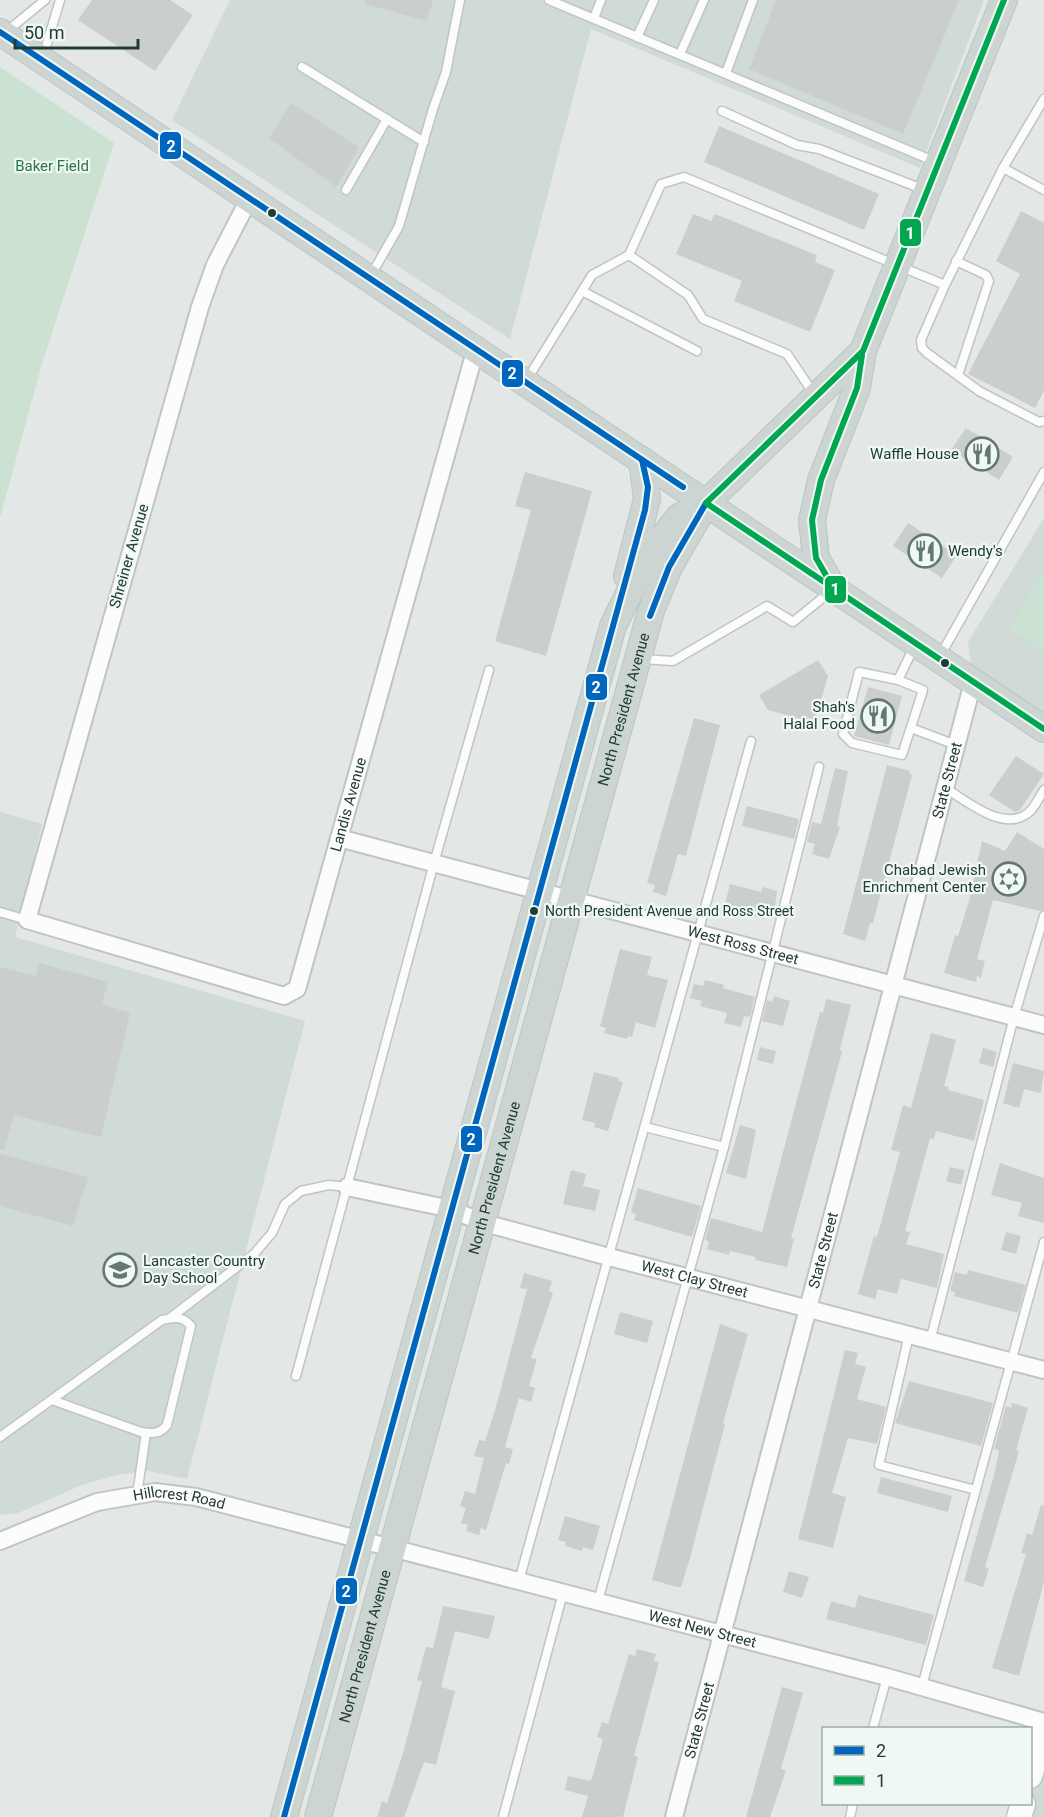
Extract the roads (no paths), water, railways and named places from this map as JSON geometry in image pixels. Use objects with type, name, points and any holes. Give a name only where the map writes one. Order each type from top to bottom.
[{"type":"main road","points":[[834,589],[816,558],[812,520],[821,480],[857,388],[863,351],[1004,0]]},
{"type":"main road","points":[[1,33],[1044,729]]},
{"type":"main road","points":[[706,503],[863,351]]},
{"type":"main road","points":[[613,626],[645,510],[648,487],[642,460]]},
{"type":"main road","name":"North President Avenue","points":[[284,1817],[613,626],[637,577],[659,542],[679,516],[706,503]]},
{"type":"main road","name":"North President Avenue","points":[[318,1817],[638,659],[662,582],[706,503]]},
{"type":"main road","points":[[1032,1769],[1044,1727]]},
{"type":"street","name":"Shreiner Avenue","points":[[27,920],[200,307],[215,265],[249,199]]},
{"type":"street","name":"Landis Avenue","points":[[27,920],[284,996],[291,995],[297,989],[476,348]]},
{"type":"street","name":"State Street","points":[[674,1817],[973,682]]},
{"type":"street","name":"West Ross Street","points":[[339,838],[1044,1025]]},
{"type":"street","name":"West Clay Street","points":[[347,1187],[451,1209],[481,1222],[609,1257],[1044,1370]]},
{"type":"street","name":"Hillcrest Road","points":[[0,1541],[87,1506],[161,1492],[196,1497],[360,1539]]},
{"type":"street","name":"West New Street","points":[[360,1539],[922,1686],[1044,1722]]},
{"type":"lane","points":[[1,33],[45,0]]},
{"type":"lane","points":[[42,60],[60,0]]},
{"type":"lane","points":[[369,278],[399,226],[446,72],[460,0]]},
{"type":"lane","points":[[594,18],[601,0]]},
{"type":"lane","points":[[637,37],[654,0]]},
{"type":"lane","points":[[680,54],[704,0]]},
{"type":"lane","points":[[726,73],[753,0]]},
{"type":"lane","points":[[553,1],[940,163]]},
{"type":"lane","points":[[302,67],[424,142]]},
{"type":"lane","points":[[1044,99],[1003,168],[956,261],[921,340],[922,348],[979,391],[1039,422],[1044,421]]},
{"type":"lane","points":[[722,111],[796,145],[819,148],[928,192]]},
{"type":"lane","points":[[346,190],[387,119]]},
{"type":"lane","points":[[1003,168],[1044,190]]},
{"type":"lane","points":[[525,381],[591,275],[629,255],[661,184],[684,177],[945,285]]},
{"type":"lane","points":[[629,255],[688,295],[703,319],[787,354],[816,397]]},
{"type":"lane","points":[[956,261],[986,275],[989,281],[957,375]]},
{"type":"lane","points":[[582,291],[697,351]]},
{"type":"lane","points":[[938,659],[1044,472]]},
{"type":"lane","points":[[638,659],[674,661],[767,606],[794,622],[834,589]]},
{"type":"lane","points":[[898,680],[916,644]]},
{"type":"lane","points":[[296,1376],[434,863],[489,670]]},
{"type":"lane","points":[[859,672],[898,680],[923,690],[902,755],[852,743],[843,734],[859,672]]},
{"type":"lane","points":[[911,728],[956,745]]},
{"type":"lane","points":[[519,1581],[751,741]]},
{"type":"lane","points":[[598,1602],[686,1277],[724,1147],[819,767]]},
{"type":"lane","points":[[945,788],[1007,820],[1020,818],[1029,812],[1044,790]]},
{"type":"lane","points":[[0,912],[27,920]]},
{"type":"lane","points":[[930,1341],[1014,1017],[1044,916]]},
{"type":"lane","points":[[645,1127],[724,1147]]},
{"type":"lane","points":[[170,1318],[254,1254],[272,1233],[285,1204],[301,1191],[329,1185],[347,1187]]},
{"type":"lane","points":[[922,1686],[1044,1242]]},
{"type":"lane","points":[[0,1437],[162,1320],[185,1319],[191,1326],[190,1339],[167,1425],[163,1431],[146,1433],[52,1400]]},
{"type":"lane","points":[[909,1335],[879,1465],[976,1490]]},
{"type":"lane","points":[[137,1495],[146,1433]]},
{"type":"lane","points":[[503,1817],[563,1593]]},
{"type":"lane","points":[[873,1727],[887,1677]]},
{"type":"place","name":"Waffle House","points":[[982,454]]},
{"type":"place","name":"Wendy's","points":[[925,551]]},
{"type":"place","name":"Shah's Halal Food","points":[[878,716]]},
{"type":"place","name":"Chabad Jewish Enrichment Center","points":[[1009,879]]},
{"type":"place","name":"North President Avenue and Ross Street","points":[[534,911]]},
{"type":"place","name":"Lancaster Country Day School","points":[[120,1270]]},
{"type":"park label","name":"Baker Field","points":[[52,166]]}]
